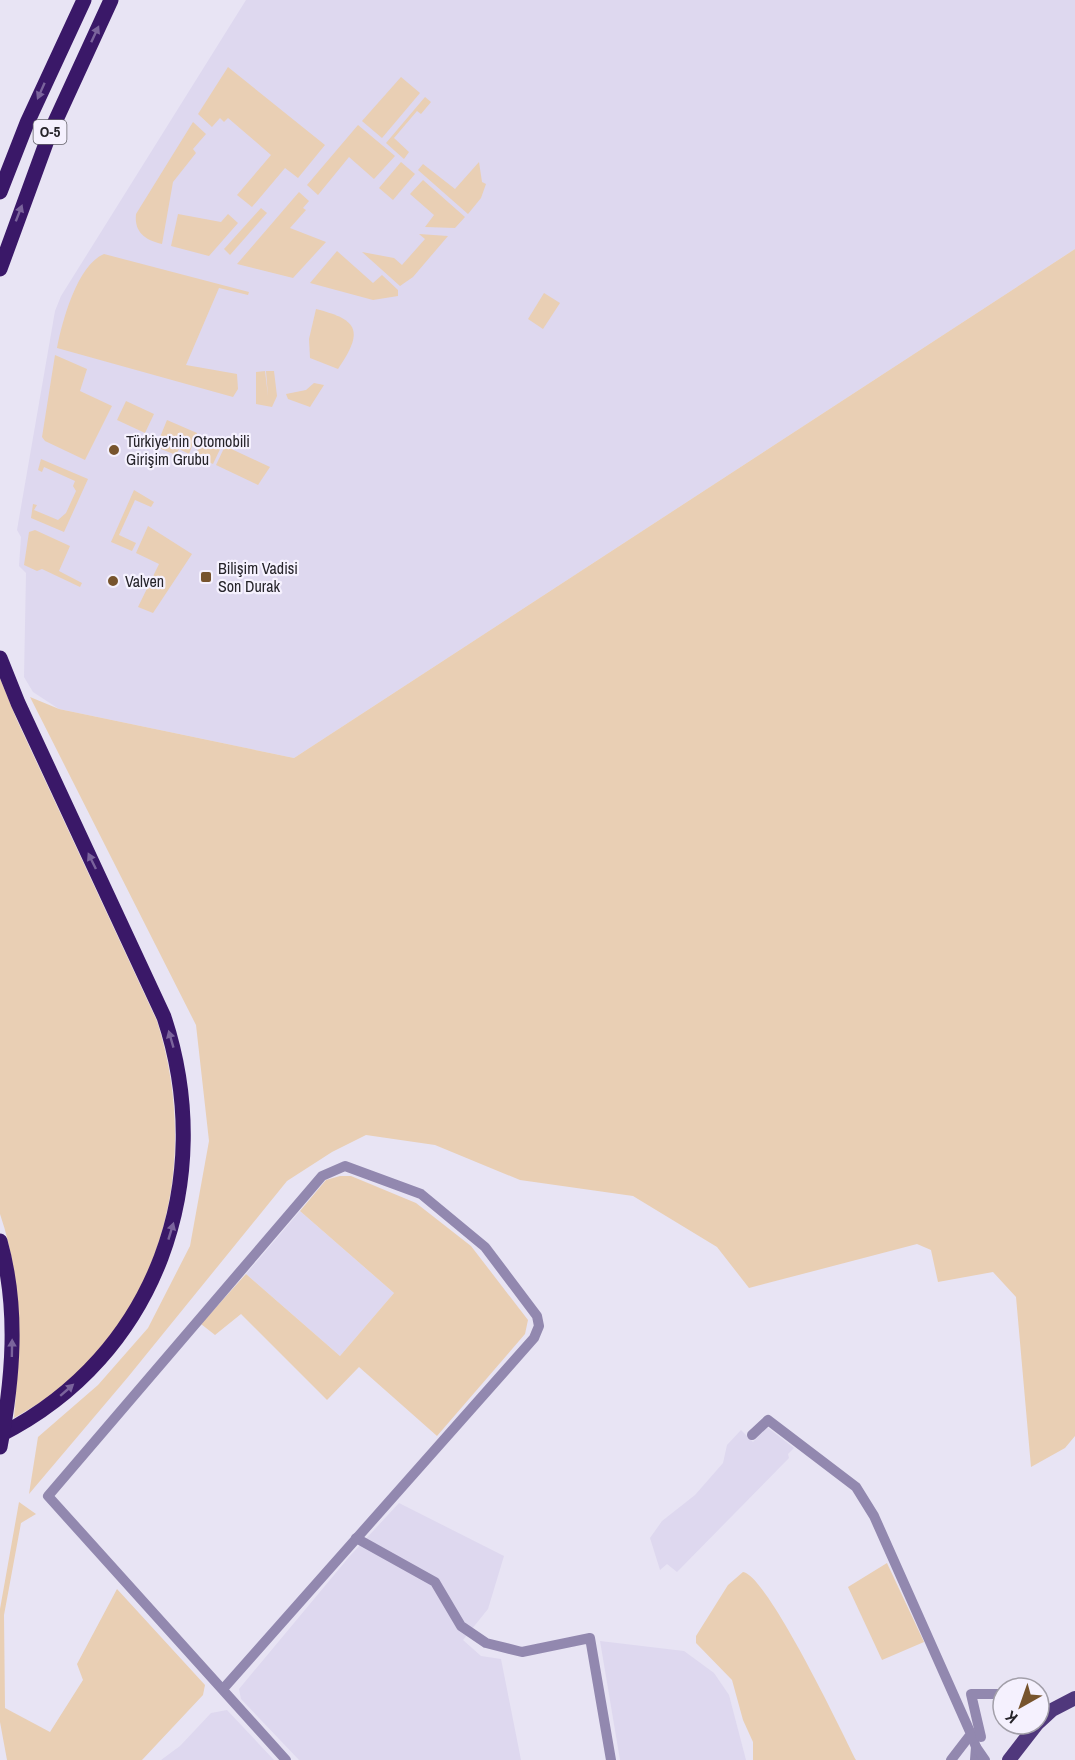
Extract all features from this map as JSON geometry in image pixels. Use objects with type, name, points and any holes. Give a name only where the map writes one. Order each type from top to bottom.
[{"type":"highway","name":"O-5","points":[[27,123],[84,0]]},
{"type":"highway","name":"O-5","points":[[0,269],[49,135],[111,0]]},
{"type":"highway","points":[[0,163],[27,123]]},
{"type":"highway","points":[[0,192],[27,123]]},
{"type":"highway","points":[[0,658],[26,720],[153,990],[171,1038],[179,1071],[185,1128],[182,1176],[172,1228],[149,1285],[123,1329],[94,1364],[61,1395],[0,1435]]},
{"type":"highway","points":[[0,1241],[10,1294],[12,1346],[0,1447]]},
{"type":"main road","points":[[1051,1711],[1075,1698]]},
{"type":"main road","points":[[1009,1760],[1028,1736]]},
{"type":"street","points":[[223,1689],[534,1338],[539,1326],[537,1316],[485,1247],[465,1229],[421,1194],[345,1166],[322,1176],[48,1496],[286,1760]]},
{"type":"street","points":[[752,1435],[768,1420],[856,1487],[874,1516],[985,1760]]},
{"type":"street","points":[[356,1538],[435,1582],[461,1626],[486,1643],[522,1652],[590,1638],[611,1760]]},
{"type":"street","points":[[975,1760],[976,1739],[971,1694],[991,1694]]},
{"type":"street","points":[[951,1760],[976,1739]]},
{"type":"shaded area","points":[[246,0],[1075,0],[1075,249],[294,758],[59,709],[33,692],[24,677],[26,573],[19,566],[21,537],[17,530],[55,311],[61,296]]},
{"type":"shaded area","points":[[228,67],[325,145],[298,178],[285,168],[252,207],[237,195],[271,155],[228,118],[224,122],[220,118],[212,127],[198,114]]},
{"type":"shaded area","points":[[401,77],[420,93],[382,138],[362,121]]},
{"type":"shaded area","points":[[425,97],[431,102],[421,114],[417,111],[394,138],[409,152],[404,159],[386,143]]},
{"type":"shaded area","points":[[193,122],[206,134],[193,149],[196,153],[173,182],[162,244],[142,234],[137,226],[136,214]]},
{"type":"shaded area","points":[[358,125],[395,156],[374,179],[349,157],[318,195],[307,185]]},
{"type":"shaded area","points":[[401,162],[415,174],[393,200],[379,188]]},
{"type":"shaded area","points":[[479,162],[482,182],[486,184],[481,198],[468,214],[418,170],[423,164],[455,189]]},
{"type":"shaded area","points":[[423,180],[465,217],[455,228],[425,227],[434,215],[410,194]]},
{"type":"shaded area","points":[[299,192],[309,201],[303,208],[306,210],[290,228],[326,242],[293,278],[237,264]]},
{"type":"shaded area","points":[[261,208],[267,213],[230,255],[224,249]]},
{"type":"shaded area","points":[[178,214],[221,222],[228,214],[238,223],[209,256],[171,246]]},
{"type":"shaded area","points":[[419,234],[448,236],[413,277],[400,286],[362,252],[394,258],[402,265],[425,239]]},
{"type":"shaded area","points":[[1075,249],[1075,1436],[1065,1448],[1031,1467],[1016,1297],[993,1272],[938,1282],[931,1250],[917,1244],[749,1288],[717,1247],[633,1196],[520,1180],[435,1145],[366,1135],[332,1152],[287,1181],[128,1377],[29,1494],[38,1437],[98,1385],[148,1328],[190,1246],[209,1141],[196,1025],[30,697],[59,709],[294,758]]},
{"type":"shaded area","points":[[337,251],[373,283],[382,275],[398,290],[398,296],[373,300],[310,283]]},
{"type":"shaded area","points":[[104,254],[249,292],[248,295],[219,288],[186,365],[237,374],[238,389],[233,397],[57,348],[72,295],[86,270],[94,260]]},
{"type":"shaded area","points":[[544,293],[560,303],[543,329],[528,319]]},
{"type":"shaded area","points":[[316,309],[342,318],[353,329],[354,337],[351,346],[338,369],[310,358],[309,339]]},
{"type":"shaded area","points":[[55,355],[87,369],[80,391],[112,406],[85,460],[45,441],[42,437]]},
{"type":"shaded area","points":[[265,371],[268,396],[266,371],[274,371],[277,396],[272,407],[256,404],[256,372]]},
{"type":"shaded area","points":[[314,383],[324,385],[310,407],[288,399],[286,394],[306,390]]},
{"type":"shaded area","points":[[126,401],[154,414],[145,433],[117,420]]},
{"type":"shaded area","points":[[167,420],[197,433],[189,454],[179,449],[176,455],[156,447]]},
{"type":"shaded area","points":[[204,437],[222,445],[213,464],[195,456]]},
{"type":"shaded area","points":[[225,446],[270,467],[258,485],[216,465]]},
{"type":"shaded area","points":[[41,459],[88,479],[64,532],[31,518],[33,504],[37,505],[34,510],[58,520],[66,513],[76,491],[73,486],[75,481],[44,467],[42,472],[38,470]]},
{"type":"shaded area","points":[[134,490],[154,502],[151,507],[135,500],[119,535],[136,543],[132,551],[111,542]]},
{"type":"shaded area","points":[[148,526],[192,554],[153,613],[138,607],[159,564],[136,553]]},
{"type":"shaded area","points":[[35,530],[70,546],[59,571],[82,583],[80,587],[42,569],[37,571],[24,565],[29,532]]},
{"type":"shaded area","points":[[0,678],[16,718],[157,1021],[169,1070],[175,1120],[174,1169],[166,1218],[151,1264],[129,1308],[100,1349],[64,1385],[14,1418],[18,1366],[18,1315],[13,1264],[0,1214]]},
{"type":"shaded area","points":[[351,1176],[416,1203],[471,1246],[528,1320],[525,1334],[437,1436],[359,1367],[327,1400],[241,1314],[215,1335],[201,1324],[246,1274],[340,1356],[394,1293],[300,1211],[326,1180]]},
{"type":"shaded area","points":[[300,1211],[394,1293],[340,1356],[246,1274]]},
{"type":"shaded area","points":[[767,1427],[794,1448],[788,1454],[789,1458],[677,1572],[667,1564],[660,1570],[650,1538],[662,1521],[695,1495],[723,1463],[727,1445],[741,1430],[753,1442]]},
{"type":"shaded area","points":[[19,1502],[36,1514],[21,1523],[4,1615],[5,1708],[50,1732],[83,1680],[77,1664],[117,1589],[205,1685],[203,1695],[142,1760],[7,1760],[0,1722],[0,1609]]},
{"type":"shaded area","points":[[399,1503],[504,1556],[488,1609],[463,1640],[481,1656],[501,1659],[521,1760],[299,1760],[241,1699],[239,1689],[349,1557]]},
{"type":"shaded area","points":[[887,1563],[924,1642],[882,1660],[848,1587]]},
{"type":"shaded area","points":[[743,1572],[754,1580],[786,1625],[856,1760],[753,1760],[753,1742],[743,1720],[732,1680],[696,1643],[696,1636],[728,1585]]},
{"type":"shaded area","points":[[600,1641],[684,1651],[714,1673],[729,1695],[746,1760],[620,1760]]},
{"type":"shaded area","points":[[227,1710],[274,1760],[161,1760],[180,1746],[211,1713]]},
{"type":"place","name":"Türkiye'nin Otomobili Girişim Grubu","points":[[114,450]]},
{"type":"place","name":"Bilişim Vadisi Son Durak","points":[[206,577]]},
{"type":"place","name":"Valven","points":[[113,581]]}]
